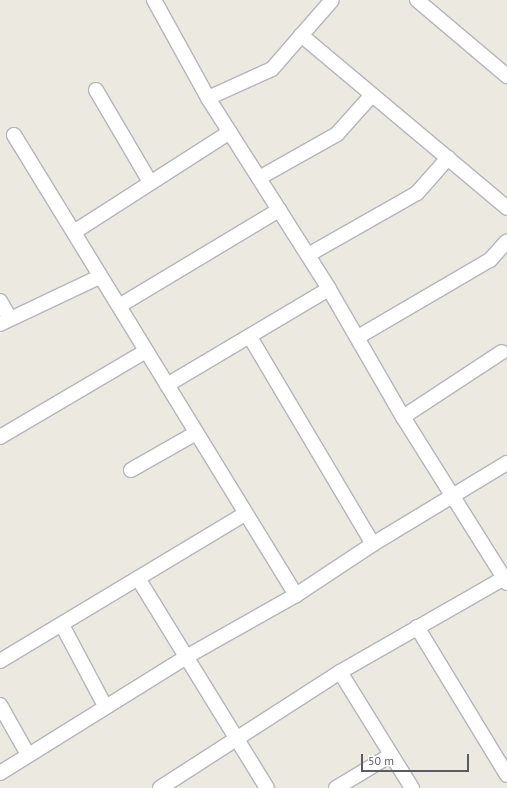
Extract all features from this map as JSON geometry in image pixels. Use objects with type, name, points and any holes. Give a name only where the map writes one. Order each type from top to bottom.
[{"type":"street","points":[[154,0],[208,98],[329,289],[403,417],[505,581],[417,627],[340,672],[237,740],[160,788]]},
{"type":"street","points":[[208,98],[272,69],[332,0]]},
{"type":"street","points":[[417,0],[507,76]]},
{"type":"street","points":[[301,35],[507,208]]},
{"type":"street","points":[[96,90],[150,182]]},
{"type":"street","points":[[259,178],[337,134],[372,95]]},
{"type":"street","points":[[74,232],[230,132]]},
{"type":"street","points":[[14,135],[74,232],[99,277],[119,306],[296,595]]},
{"type":"street","points":[[308,255],[417,194],[448,158]]},
{"type":"street","points":[[119,306],[279,210]]},
{"type":"street","points":[[358,337],[490,260],[507,241]]},
{"type":"street","points":[[0,301],[5,321],[99,277]]},
{"type":"street","points":[[167,385],[250,338],[329,289]]},
{"type":"street","points":[[250,338],[374,544]]},
{"type":"street","points":[[0,438],[146,350]]},
{"type":"street","points":[[403,417],[502,352]]},
{"type":"street","points":[[131,470],[196,433]]},
{"type":"street","points":[[0,773],[27,754],[186,657],[296,595],[374,544],[507,463]]},
{"type":"street","points":[[0,661],[139,580],[245,514]]},
{"type":"street","points":[[139,580],[267,788]]},
{"type":"street","points":[[62,625],[105,706]]},
{"type":"street","points":[[417,627],[507,775]]},
{"type":"street","points":[[340,672],[412,788]]},
{"type":"street","points":[[0,705],[27,754]]},
{"type":"street","points":[[336,788],[391,755]]}]
